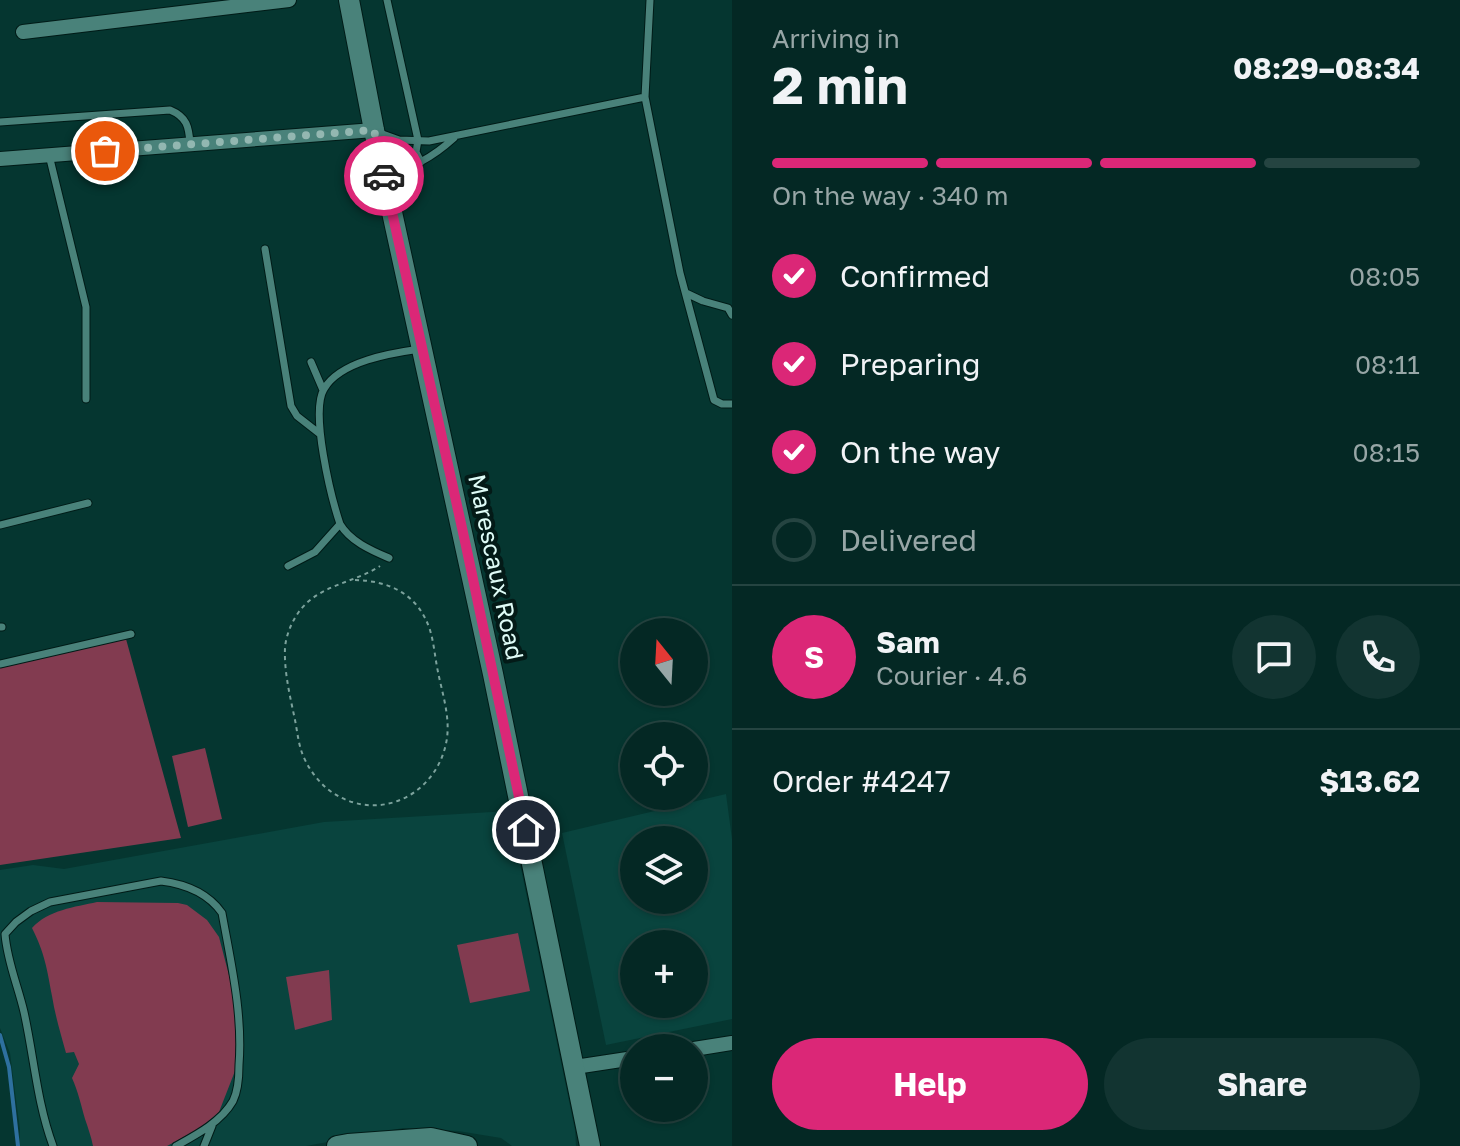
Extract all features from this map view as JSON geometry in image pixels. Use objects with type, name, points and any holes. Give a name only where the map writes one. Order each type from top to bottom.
[{"type":"main road","name":"Marescaux Road","points":[[349,0],[374,130],[497,689],[590,1146]]},
{"type":"main road","points":[[337,1146],[431,1138],[467,1146]]},
{"type":"street","points":[[23,32],[289,0]]},
{"type":"street","points":[[0,159],[374,130]]},
{"type":"street","points":[[708,1047],[732,1043]]},
{"type":"street","points":[[575,1067],[620,1060]]},
{"type":"lane","points":[[387,0],[418,140],[416,152],[421,162]]},
{"type":"lane","points":[[650,0],[645,97],[680,273],[714,400],[732,404]]},
{"type":"lane","points":[[374,130],[399,140],[429,141],[645,97]]},
{"type":"lane","points":[[0,122],[170,110],[184,118],[191,145]]},
{"type":"lane","points":[[384,174],[421,162],[455,136]]},
{"type":"lane","points":[[49,155],[86,307],[86,399]]},
{"type":"lane","points":[[265,249],[291,406],[297,416],[320,434]]},
{"type":"lane","points":[[686,293],[728,308],[732,315]]},
{"type":"lane","points":[[389,558],[346,534],[340,524],[320,434],[319,407],[323,390],[354,365],[390,353],[422,348]]},
{"type":"lane","points":[[311,362],[323,390]]},
{"type":"lane","points":[[0,525],[88,503]]},
{"type":"lane","points":[[288,566],[315,552],[340,524]]},
{"type":"lane","points":[[0,664],[131,634]]},
{"type":"lane","points":[[53,1146],[5,934],[31,911],[50,902],[152,882],[173,882],[203,893],[222,913],[238,1011],[241,1047],[233,1101],[213,1124],[176,1146]]},
{"type":"lane","points":[[204,1146],[213,1124]]},
{"type":"path","points":[[355,580],[394,587],[420,609],[430,629],[447,719],[447,738],[430,779],[402,800],[380,806],[348,801],[331,792],[310,768],[302,751],[287,681],[285,646],[290,626],[311,598],[334,585],[355,580],[389,558]]},
{"type":"shaded area","points":[[126,639],[181,838],[0,865],[0,666]]},
{"type":"shaded area","points":[[205,748],[222,819],[188,827],[172,756]]},
{"type":"shaded area","points":[[726,794],[732,839],[732,1019],[659,1034],[620,1034],[620,1042],[606,1045],[562,833],[659,810],[708,810],[708,798]]},
{"type":"shaded area","points":[[509,811],[576,1146],[512,1146],[501,1138],[458,1131],[403,1128],[306,1146],[19,1146],[20,1130],[10,1053],[0,1028],[0,870],[33,865],[64,869],[324,822]]},
{"type":"shaded area","points":[[97,902],[187,905],[207,920],[219,937],[231,983],[235,1015],[235,1071],[219,1112],[199,1129],[167,1146],[93,1146],[72,1078],[79,1064],[74,1052],[66,1053],[45,962],[32,928],[54,913]]},
{"type":"shaded area","points":[[518,933],[530,991],[470,1003],[457,945]]},
{"type":"shaded area","points":[[329,970],[332,1020],[295,1030],[286,977]]},
{"type":"waterway","points":[[0,1035],[9,1067],[18,1146]]},
{"type":"way so far","points":[[105,151],[374,130],[384,176]]},
{"type":"route","points":[[384,176],[526,830]]}]
